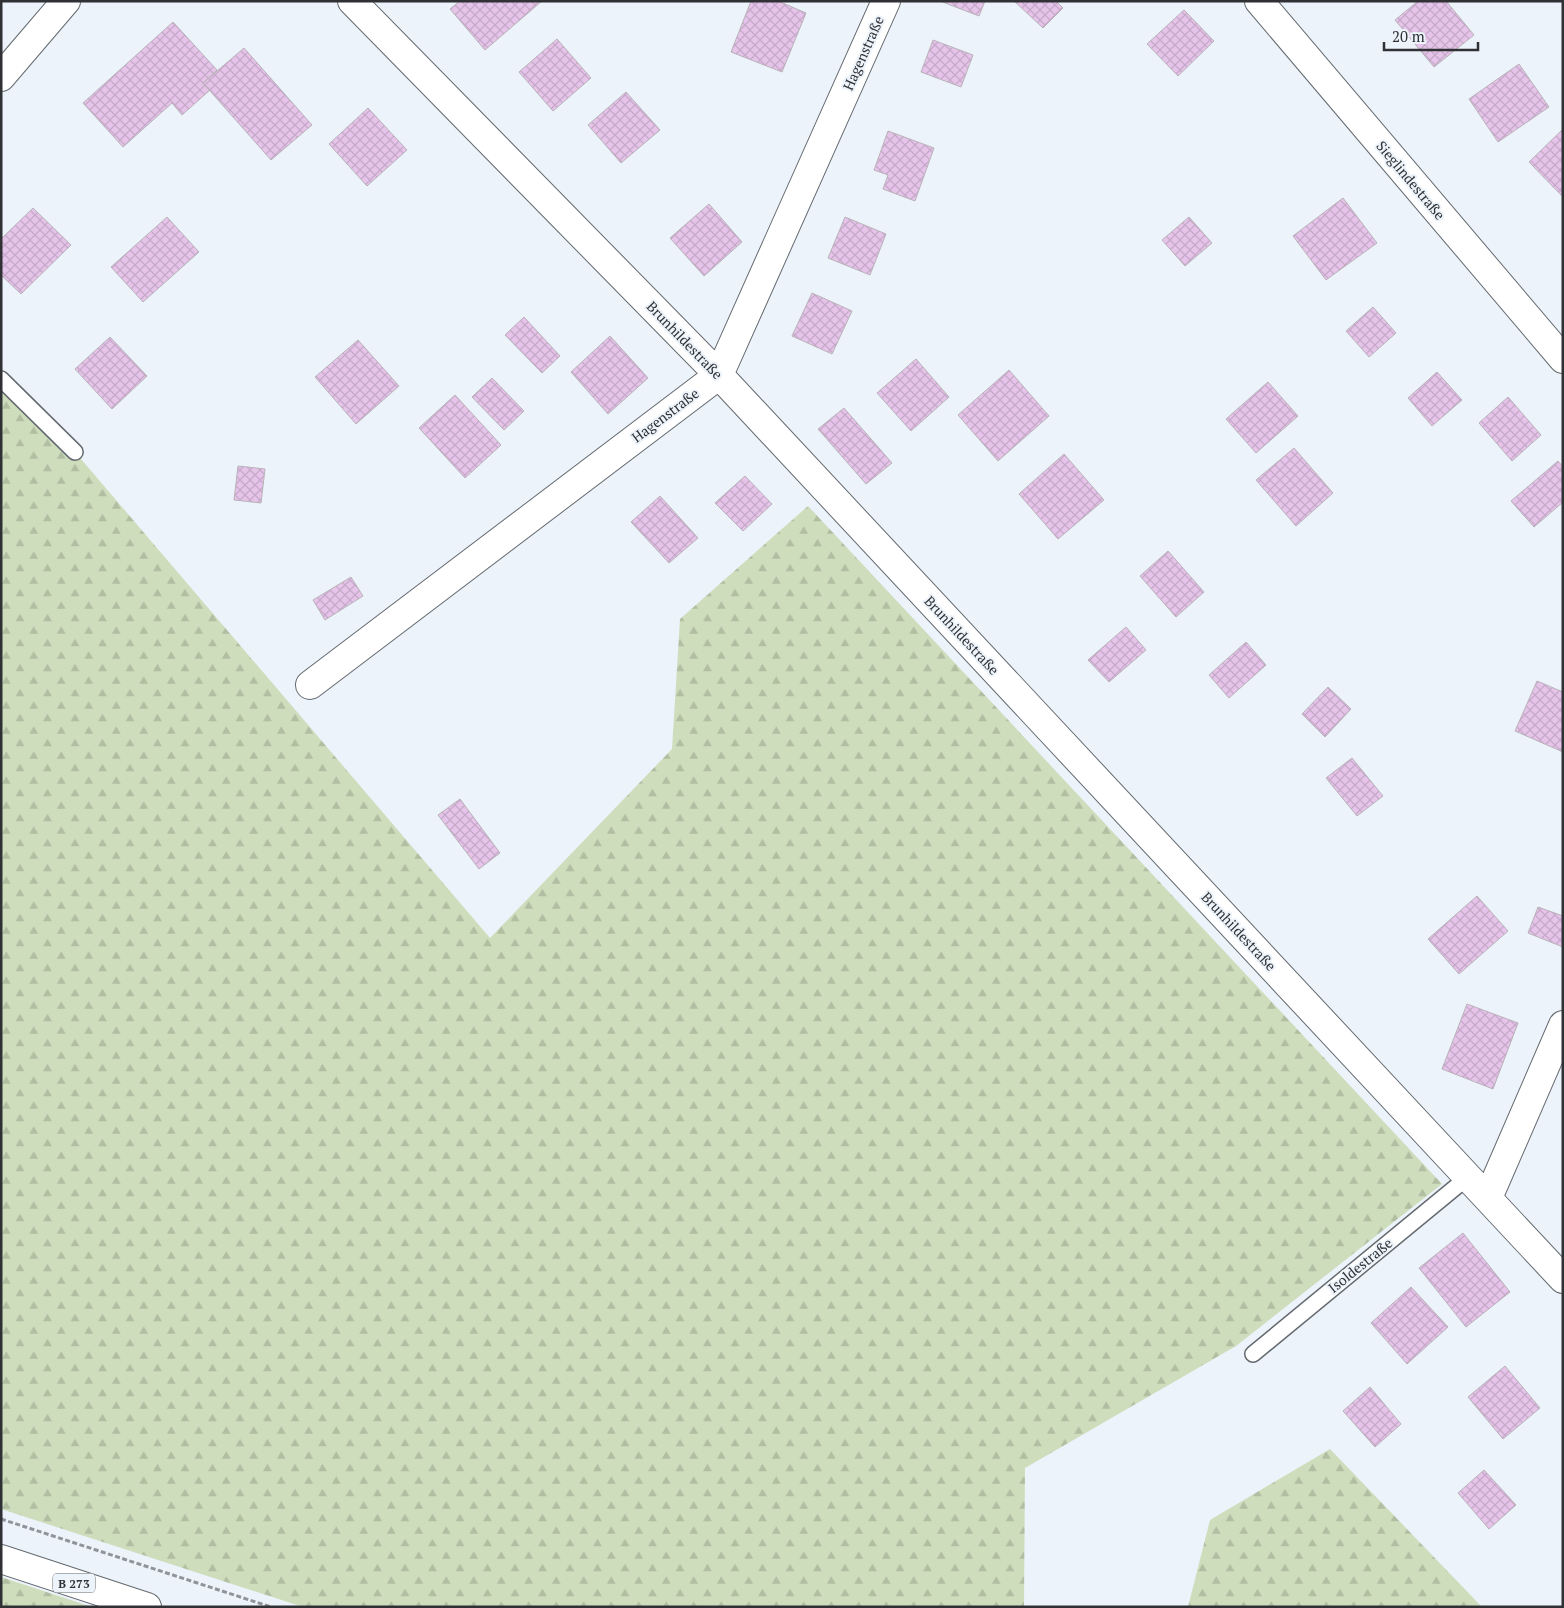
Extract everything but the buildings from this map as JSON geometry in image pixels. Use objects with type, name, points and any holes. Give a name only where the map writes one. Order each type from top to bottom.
[{"type":"street","points":[[1,77],[66,1]]},
{"type":"street","name":"Brunhildestraße","points":[[352,1],[719,375],[1563,1278]]},
{"type":"street","name":"Hagenstraße","points":[[310,685],[719,375],[886,1]]},
{"type":"street","name":"Sieglindestraße","points":[[1259,1],[1563,359]]},
{"type":"street","points":[[1488,1198],[1563,1025]]},
{"type":"street","name":"B 273","points":[[1,1559],[146,1607]]},
{"type":"lane","points":[[1,379],[75,452]]},
{"type":"lane","name":"Isoldestraße","points":[[1253,1354],[1468,1176]]},
{"type":"path","points":[[1,1519],[271,1607]]},
{"type":"green space","points":[[1,385],[75,452],[490,938],[672,749],[680,619],[808,506],[1442,1184],[1236,1346],[1025,1468],[1024,1607],[303,1607],[1,1509]]},
{"type":"green space","points":[[1330,1449],[1482,1607],[1188,1607],[1210,1520]]},
{"type":"green space","points":[[1,1577],[92,1607],[1,1607]]}]
